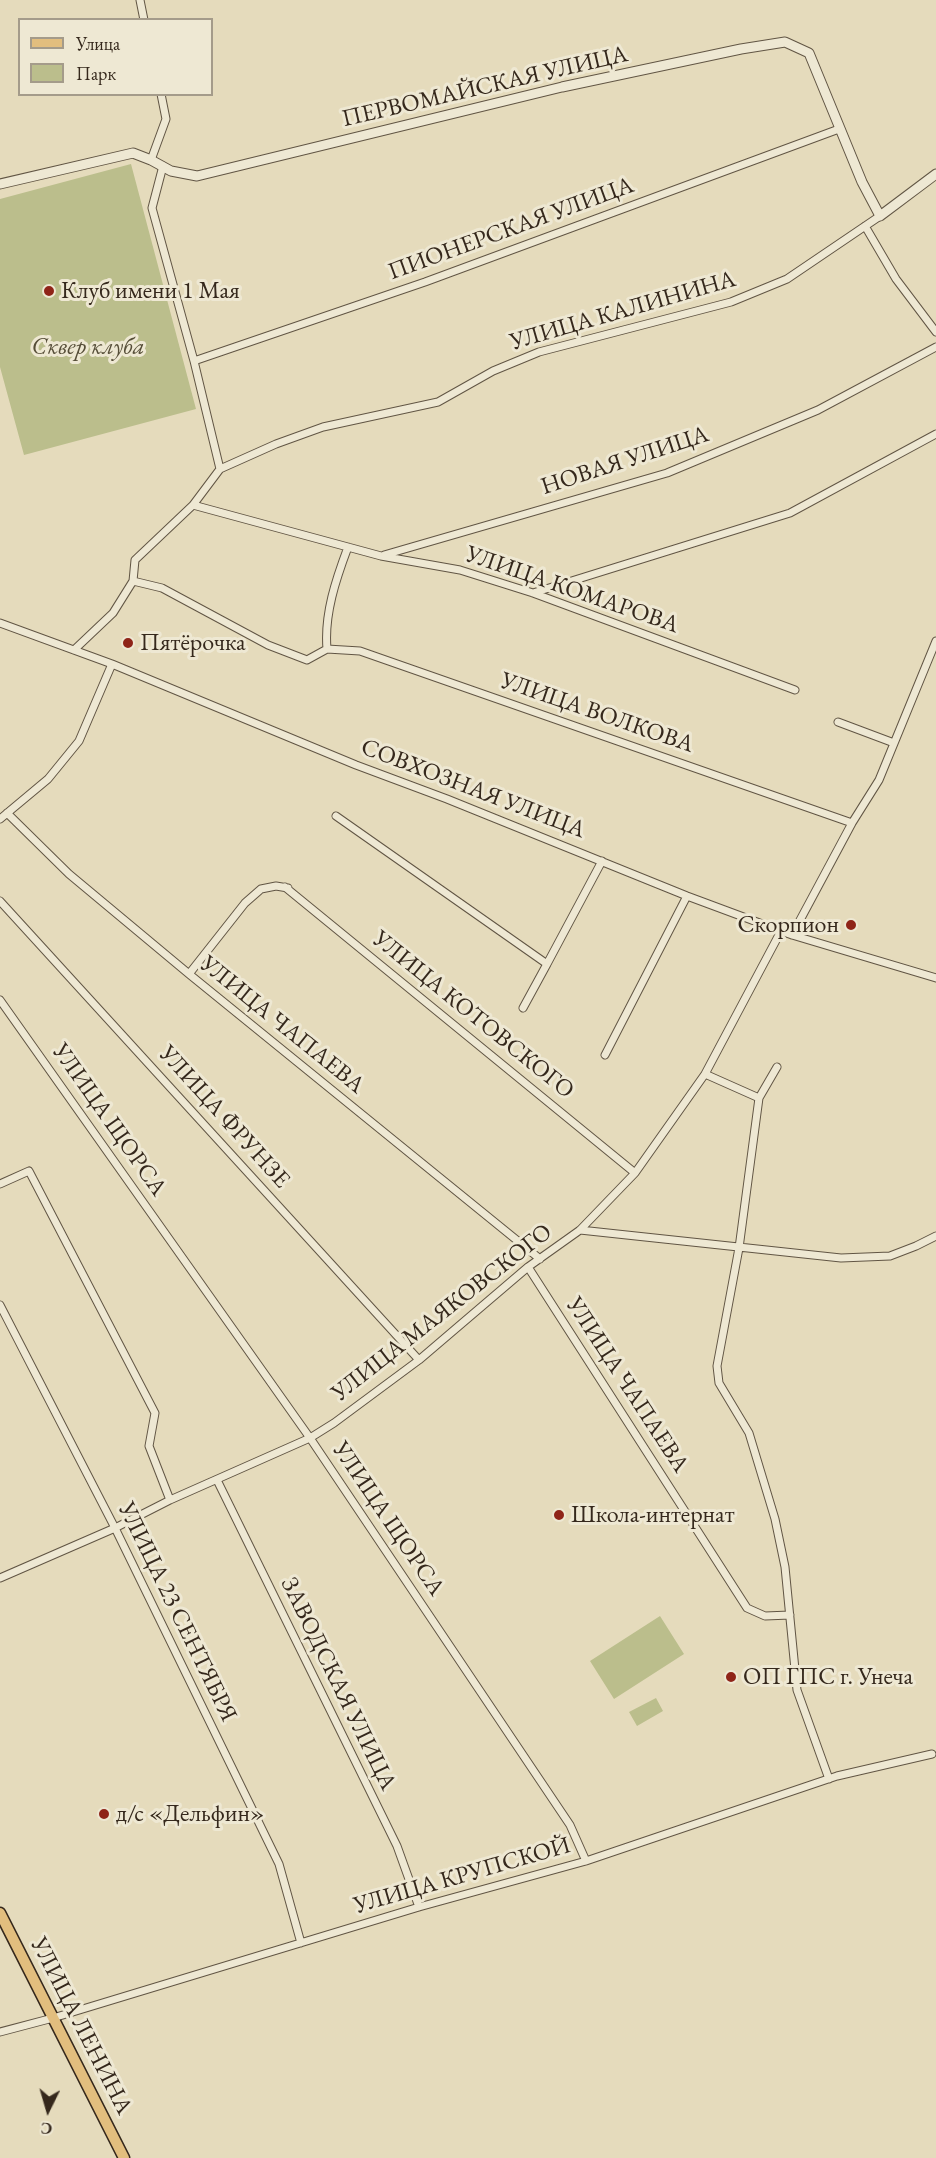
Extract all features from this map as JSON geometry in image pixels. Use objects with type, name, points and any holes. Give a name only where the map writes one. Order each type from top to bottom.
[{"type":"main road","name":"УЛИЦА ЛЕНИНА","points":[[0,1913],[124,2158]]},
{"type":"street","points":[[140,0],[144,18]]},
{"type":"street","name":"ПЕРВОМАЙСКАЯ УЛИЦА","points":[[0,184],[134,153],[171,171],[197,176],[562,87],[741,49],[785,42],[808,53],[862,182],[880,216]]},
{"type":"street","points":[[151,160],[166,119],[161,96]]},
{"type":"street","name":"ПИОНЕРСКАЯ УЛИЦА","points":[[194,361],[425,282],[839,129]]},
{"type":"street","points":[[163,166],[152,208],[194,361],[220,469]]},
{"type":"street","name":"УЛИЦА КАЛИНИНА","points":[[74,650],[112,613],[133,581],[135,560],[193,505],[220,469],[276,444],[323,427],[438,402],[493,371],[539,352],[731,302],[787,279],[880,216],[936,174]]},
{"type":"street","points":[[864,226],[896,279],[936,332]]},
{"type":"street","name":"НОВАЯ УЛИЦА","points":[[381,556],[667,473],[818,410],[935,350]]},
{"type":"street","points":[[533,593],[790,513],[936,434]]},
{"type":"street","name":"УЛИЦА КОМАРОВА","points":[[193,505],[381,556],[460,570],[533,593],[795,690]]},
{"type":"street","points":[[133,581],[162,588],[268,645],[307,660],[327,649],[326,636],[335,579],[348,547]]},
{"type":"street","name":"СОВХОЗНАЯ УЛИЦА","points":[[0,623],[112,664],[356,765],[447,799],[687,896],[792,935],[936,978]]},
{"type":"street","points":[[792,935],[852,823],[879,780],[936,641]]},
{"type":"street","name":"УЛИЦА ВОЛКОВА","points":[[327,649],[360,651],[852,823]]},
{"type":"street","points":[[0,819],[48,779],[79,741],[112,664]]},
{"type":"street","points":[[838,722],[894,743]]},
{"type":"street","name":"УЛИЦА ЧАПАЕВА","points":[[7,813],[69,874],[540,1259]]},
{"type":"street","points":[[336,816],[547,964]]},
{"type":"street","points":[[523,1008],[602,861]]},
{"type":"street","name":"УЛИЦА КОТОВСКОГО","points":[[189,974],[245,903],[261,890],[276,886],[286,888],[635,1173]]},
{"type":"street","points":[[605,1054],[687,896]]},
{"type":"street","name":"УЛИЦА ФРУНЗЕ","points":[[0,901],[419,1360]]},
{"type":"street","name":"УЛИЦА МАЯКОВСКОГО","points":[[0,1578],[310,1438],[419,1360],[528,1267],[580,1230],[635,1173],[705,1074],[781,931]]},
{"type":"street","name":"УЛИЦА ЩОРСА","points":[[0,1000],[310,1438],[570,1826],[586,1861]]},
{"type":"street","points":[[777,1067],[759,1098],[739,1248],[717,1366],[719,1383],[748,1433],[775,1519],[785,1567],[797,1690],[829,1779]]},
{"type":"street","points":[[705,1074],[759,1098]]},
{"type":"street","points":[[0,1184],[29,1171],[155,1413],[149,1446],[170,1500]]},
{"type":"street","points":[[580,1230],[841,1258],[890,1256],[936,1236]]},
{"type":"street","name":"УЛИЦА ЧАПАЕВА","points":[[528,1267],[747,1608],[765,1616],[790,1615]]},
{"type":"street","name":"УЛИЦА 23 СЕНТЯБРЯ","points":[[0,1305],[115,1528],[279,1864],[302,1942]]},
{"type":"street","name":"ЗАВОДСКАЯ УЛИЦА","points":[[217,1480],[397,1846],[419,1907]]},
{"type":"street","name":"УЛИЦА КРУПСКОЙ","points":[[0,2032],[419,1907],[586,1861],[829,1779],[932,1754]]},
{"type":"green space","name":"Сквер клуба","points":[[131,164],[196,409],[24,455],[0,367],[0,199]]},
{"type":"green space","points":[[660,1616],[684,1654],[614,1699],[590,1661]]},
{"type":"green space","points":[[656,1698],[663,1711],[637,1726],[629,1712]]},
{"type":"place","name":"Клуб имени 1 Мая","points":[[49,291]]},
{"type":"place","name":"Пятёрочка","points":[[128,643]]},
{"type":"place","name":"Скорпион","points":[[851,925]]},
{"type":"place","name":"Школа-интернат","points":[[559,1515]]},
{"type":"place","name":"ОП ГПС г. Унеча","points":[[731,1677]]},
{"type":"place","name":"д/с «Дельфин»","points":[[104,1814]]}]
